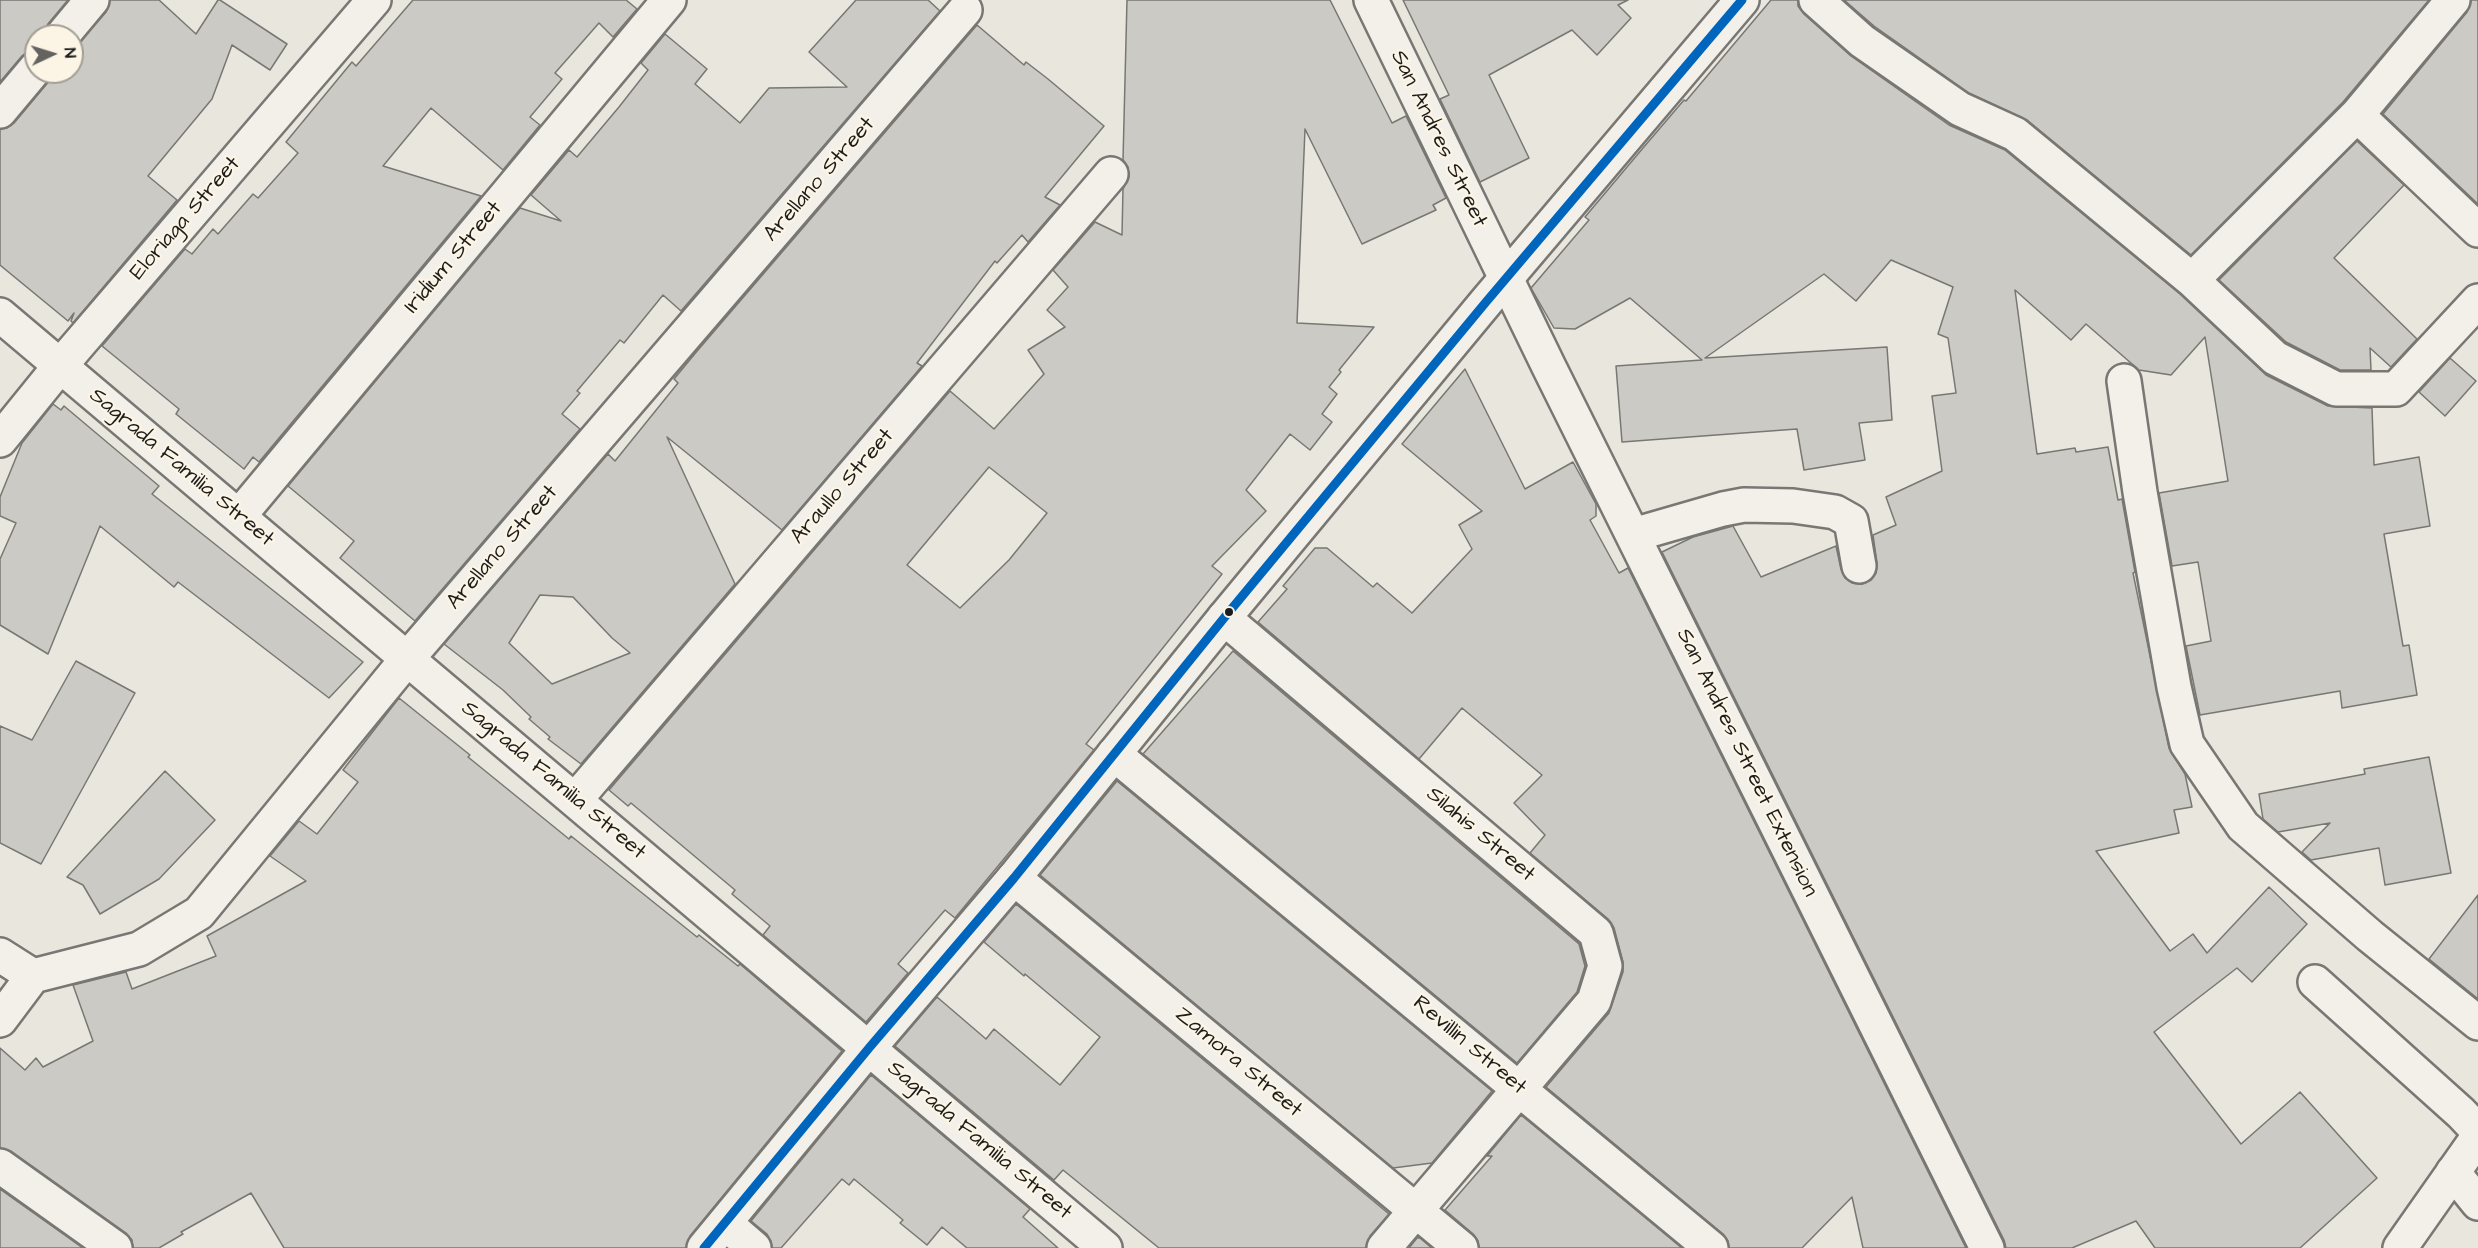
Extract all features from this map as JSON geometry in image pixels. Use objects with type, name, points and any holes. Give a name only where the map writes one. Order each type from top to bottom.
[{"type":"street","points":[[72,24],[92,0]]},
{"type":"street","name":"Eloriaga Street","points":[[0,440],[60,366],[374,0]]},
{"type":"street","name":"Iridium Street","points":[[238,516],[669,0]]},
{"type":"street","name":"San Andres Street","points":[[1371,0],[1506,279]]},
{"type":"street","points":[[704,1248],[868,1048],[1014,878],[1224,618],[1742,0]]},
{"type":"street","points":[[1816,0],[1862,41],[1960,109],[2015,134],[2192,280],[2275,358],[2336,389],[2396,389],[2478,301]]},
{"type":"street","points":[[2192,280],[2357,115],[2453,0]]},
{"type":"street","name":"Arellano Street","points":[[33,976],[139,949],[199,913],[407,658],[965,10]]},
{"type":"street","points":[[0,111],[24,82]]},
{"type":"street","points":[[2357,115],[2478,230]]},
{"type":"street","name":"Araullo Street","points":[[575,800],[1111,174]]},
{"type":"street","name":"San Andres Street Extension","points":[[1506,279],[1986,1248]]},
{"type":"street","name":"Sagrada Familia Street","points":[[0,315],[1105,1248]]},
{"type":"street","points":[[2124,381],[2140,492],[2174,687],[2187,744],[2243,826],[2370,936],[2478,1023]]},
{"type":"street","points":[[1634,535],[1744,505],[1793,506],[1835,512],[1851,521],[1858,566]]},
{"type":"street","name":"Silahis Street","points":[[1224,618],[1596,933],[1605,966],[1594,1001],[1383,1248]]},
{"type":"street","name":"Revillin Street","points":[[1114,754],[1711,1248]]},
{"type":"street","name":"Zamora Street","points":[[1014,878],[1461,1248]]},
{"type":"street","points":[[0,955],[33,976],[0,1020]]},
{"type":"street","points":[[2315,982],[2461,1113],[2478,1131]]},
{"type":"street","points":[[2400,1248],[2478,1137]]},
{"type":"street","points":[[0,1166],[115,1248]]},
{"type":"street","points":[[2452,1172],[2478,1203]]},
{"type":"street","points":[[725,1223],[754,1248]]},
{"type":"building","points":[[0,0],[68,0],[48,24],[24,24],[24,55],[0,82]]},
{"type":"building","points":[[110,0],[159,0],[196,34],[220,0],[287,44],[270,70],[232,45],[212,99],[148,176],[177,200],[73,323],[71,321],[74,313],[68,321],[0,265],[0,129],[7,128],[14,123],[47,84],[84,84],[84,37],[106,12]]},
{"type":"building","points":[[413,0],[626,0],[637,9],[613,37],[599,23],[555,73],[562,79],[530,117],[540,125],[503,170],[431,108],[383,166],[481,196],[259,462],[253,457],[244,469],[176,414],[179,409],[102,346],[185,249],[192,254],[213,229],[218,234],[253,194],[258,198],[298,153],[286,142],[352,62],[356,66]]},
{"type":"building","points":[[856,0],[928,0],[940,11],[681,311],[663,295],[624,343],[620,340],[577,391],[580,393],[562,414],[580,429],[415,621],[340,558],[354,541],[288,486],[520,208],[561,221],[531,195],[569,150],[577,157],[619,107],[648,70],[641,63],[665,34],[707,69],[695,84],[740,123],[769,88],[847,87],[809,52]]},
{"type":"building","points":[[1127,0],[1330,0],[1392,123],[1406,116],[1446,198],[1433,205],[1436,210],[1362,244],[1305,129],[1297,323],[1374,327],[1339,370],[1341,372],[1329,387],[1337,394],[1322,414],[1332,422],[1310,450],[1290,434],[1246,490],[1266,511],[1212,566],[1222,574],[1086,744],[1094,750],[955,918],[945,910],[898,964],[908,973],[866,1022],[763,935],[770,926],[732,894],[735,890],[631,803],[628,806],[609,790],[950,391],[994,429],[1044,374],[1028,350],[1065,327],[1047,310],[1068,287],[1053,270],[1095,222],[1122,235],[1123,189],[1129,177],[1128,167],[1123,160]],"holes":[[[989,467],[1047,513],[1009,560],[960,608],[907,565]]]},
{"type":"building","points":[[1403,0],[1628,0],[1618,5],[1631,18],[1597,55],[1572,30],[1489,75],[1529,158],[1480,182],[1440,99],[1449,95]]},
{"type":"building","points":[[1771,0],[1798,0],[1798,6],[1804,14],[1851,56],[1949,125],[2005,150],[2180,294],[2266,375],[2328,406],[2372,408],[2374,465],[2419,457],[2430,526],[2384,534],[2403,646],[2409,645],[2417,695],[2342,708],[2340,691],[2200,715],[2186,646],[2211,641],[2198,562],[2172,566],[2159,493],[2228,481],[2205,337],[2171,375],[2139,370],[2086,324],[2071,340],[2015,290],[2037,454],[2075,448],[2076,452],[2108,447],[2118,500],[2122,499],[2135,572],[2133,573],[2169,748],[2185,774],[2192,807],[2174,810],[2179,833],[2096,851],[2170,951],[2193,934],[2207,953],[2269,887],[2307,924],[2252,982],[2237,968],[2154,1032],[2241,1144],[2300,1092],[2377,1178],[2300,1248],[2155,1248],[2136,1221],[2072,1248],[2006,1248],[1662,552],[1693,537],[1733,526],[1761,577],[1836,546],[1845,578],[1852,583],[1862,584],[1871,580],[1876,573],[1877,563],[1873,535],[1896,525],[1886,497],[1942,471],[1932,396],[1956,393],[1948,338],[1938,334],[1953,287],[1891,260],[1856,301],[1824,274],[1705,358],[1887,347],[1892,420],[1859,423],[1865,460],[1804,470],[1797,429],[1622,442],[1616,366],[1702,360],[1630,298],[1575,329],[1554,328],[1531,288],[1589,220],[1585,217]]},
{"type":"building","points":[[1844,0],[2429,0],[2343,102],[2191,255],[2027,120],[1969,93],[1874,26]]},
{"type":"building","points":[[2471,0],[2478,0],[2478,204],[2383,114],[2467,12]]},
{"type":"building","points":[[977,25],[1024,65],[1026,62],[1104,126],[1045,197],[1060,205],[1028,242],[1022,235],[997,263],[995,261],[917,363],[922,366],[782,530],[667,437],[735,584],[581,764],[548,739],[550,737],[529,719],[531,717],[503,690],[444,644],[608,454],[615,461],[678,383],[674,379]],"holes":[[[540,595],[573,597],[612,638],[630,653],[552,684],[509,643]]]},
{"type":"building","points":[[2357,141],[2404,185],[2334,258],[2417,339],[2391,367],[2370,348],[2371,370],[2340,370],[2286,342],[2219,280]]},
{"type":"building","points":[[2450,358],[2476,381],[2445,416],[2419,392]]},
{"type":"building","points":[[1465,369],[1525,489],[1573,462],[1596,504],[1596,516],[1590,520],[1619,573],[1628,568],[1966,1248],[1863,1248],[1852,1197],[1802,1248],[1729,1248],[1728,1241],[1723,1234],[1546,1087],[1609,1013],[1623,972],[1623,962],[1614,928],[1608,919],[1530,853],[1545,835],[1514,803],[1542,775],[1462,708],[1419,759],[1258,622],[1287,589],[1283,586],[1315,548],[1327,548],[1373,587],[1377,583],[1412,613],[1472,549],[1459,525],[1482,511],[1402,444]]},
{"type":"building","points":[[53,404],[61,410],[64,406],[159,486],[152,494],[363,662],[329,698],[178,582],[174,587],[100,526],[48,654],[0,625],[0,559],[16,523],[0,516],[0,497],[22,443]]},
{"type":"building","points":[[1233,651],[1579,944],[1585,966],[1577,992],[1517,1063],[1143,754]]},
{"type":"building","points":[[76,661],[135,693],[41,864],[0,843],[0,726],[32,740]]},
{"type":"building","points":[[399,698],[569,839],[571,836],[697,937],[699,935],[738,966],[740,964],[842,1051],[690,1236],[686,1248],[284,1248],[251,1193],[181,1232],[183,1234],[159,1248],[133,1248],[132,1240],[126,1233],[11,1151],[0,1148],[0,1048],[25,1070],[36,1058],[43,1067],[93,1041],[73,985],[126,972],[132,989],[216,956],[207,936],[306,881],[270,856],[299,821],[317,834],[358,782],[343,770]]},
{"type":"building","points":[[2429,757],[2451,873],[2385,885],[2379,848],[2311,860],[2302,852],[2330,823],[2278,832],[2263,819],[2259,794],[2365,774],[2364,769]]},
{"type":"building","points":[[165,771],[215,820],[159,879],[100,914],[83,885],[67,877]]},
{"type":"building","points":[[1117,781],[1492,1091],[1432,1163],[1393,1168],[1040,875]]},
{"type":"building","points":[[2478,895],[2478,999],[2429,959]]},
{"type":"building","points":[[1016,904],[1389,1214],[1370,1236],[1366,1248],[1159,1248],[1063,1170],[1054,1180],[895,1046],[937,997],[986,1039],[994,1029],[1060,1085],[1100,1037],[984,942]]},
{"type":"building","points":[[871,1075],[1030,1209],[1023,1217],[1058,1248],[967,1248],[942,1227],[927,1245],[900,1223],[903,1220],[854,1179],[849,1185],[842,1179],[781,1248],[772,1248],[767,1234],[751,1221]]},
{"type":"building","points":[[1521,1115],[1682,1248],[1479,1248],[1478,1241],[1473,1234],[1445,1210],[1492,1156],[1487,1156]]},
{"type":"building","points":[[0,1189],[83,1248],[0,1248]]},
{"type":"building","points":[[1417,1238],[1420,1238],[1432,1248],[1409,1248]]},
{"type":"transit line","points":[[704,1248],[869,1048],[1014,878],[1224,618],[1486,302],[1742,0]]}]
